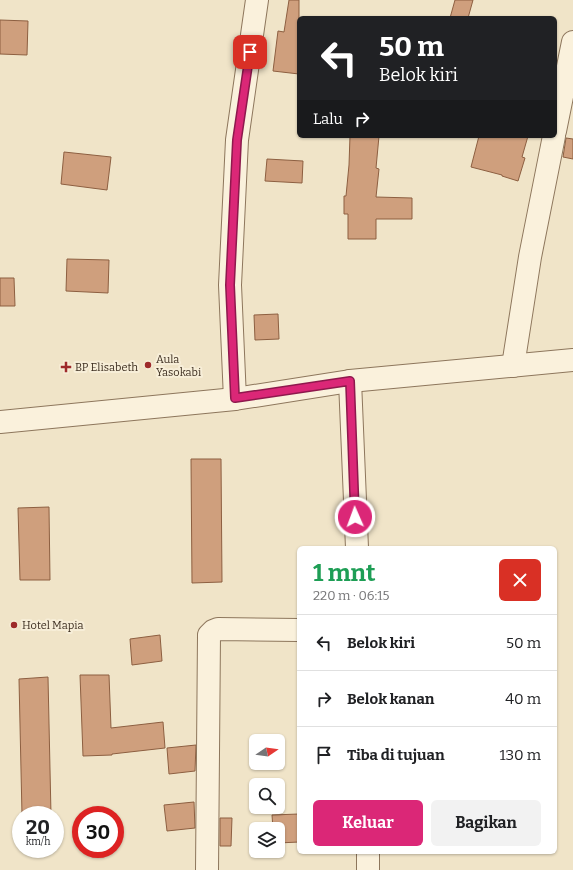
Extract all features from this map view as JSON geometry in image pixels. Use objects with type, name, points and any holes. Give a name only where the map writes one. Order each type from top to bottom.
[{"type":"street","points":[[235,398],[230,285],[237,140],[257,0]]},
{"type":"street","points":[[557,120],[573,42]]},
{"type":"street","points":[[513,366],[530,258],[554,138]]},
{"type":"street","points":[[0,422],[235,398],[350,381],[573,360]]},
{"type":"street","points":[[350,381],[356,546]]},
{"type":"street","points":[[207,870],[209,635],[218,629],[297,630]]},
{"type":"street","points":[[368,854],[368,870]]},
{"type":"building","points":[[289,0],[299,0],[299,16],[297,16],[297,74],[273,71],[278,31],[284,32]]},
{"type":"building","points":[[455,0],[473,0],[469,16],[451,16]]},
{"type":"building","points":[[0,20],[28,21],[27,55],[0,54]]},
{"type":"building","points":[[350,138],[379,138],[376,168],[379,169],[376,197],[412,198],[412,219],[376,219],[376,239],[348,239],[348,214],[344,214],[344,196],[346,196]]},
{"type":"building","points":[[478,138],[527,138],[522,157],[525,158],[518,181],[471,167]]},
{"type":"building","points":[[566,138],[573,139],[573,159],[563,157]]},
{"type":"building","points":[[64,152],[111,157],[107,190],[61,184]]},
{"type":"building","points":[[267,159],[303,161],[302,183],[265,181]]},
{"type":"building","points":[[67,259],[109,260],[108,293],[66,291]]},
{"type":"building","points":[[0,278],[14,278],[15,306],[0,306]]},
{"type":"building","points":[[278,314],[279,339],[255,340],[254,315]]},
{"type":"building","points":[[191,459],[221,459],[222,582],[192,583]]},
{"type":"building","points":[[49,507],[50,580],[20,580],[18,508]]},
{"type":"building","points":[[160,635],[162,661],[132,665],[130,639]]},
{"type":"building","points":[[80,675],[109,675],[111,728],[163,722],[165,748],[112,755],[83,756]]},
{"type":"building","points":[[48,677],[51,806],[22,806],[19,679]]},
{"type":"building","points":[[196,745],[195,771],[169,774],[167,748]]},
{"type":"building","points":[[194,802],[195,828],[167,831],[164,805]]},
{"type":"building","points":[[297,814],[297,842],[285,843],[285,822],[272,822],[272,815]]},
{"type":"building","points":[[220,818],[232,818],[231,846],[220,846]]},
{"type":"place","name":"Aula Yasokabi","points":[[148,365]]},
{"type":"place","name":"BP Elisabeth","points":[[66,367]]},
{"type":"place","name":"Hotel Mapia","points":[[14,625]]},
{"type":"route","points":[[250,52],[237,140],[230,285],[235,398],[350,381],[355,517]]}]
